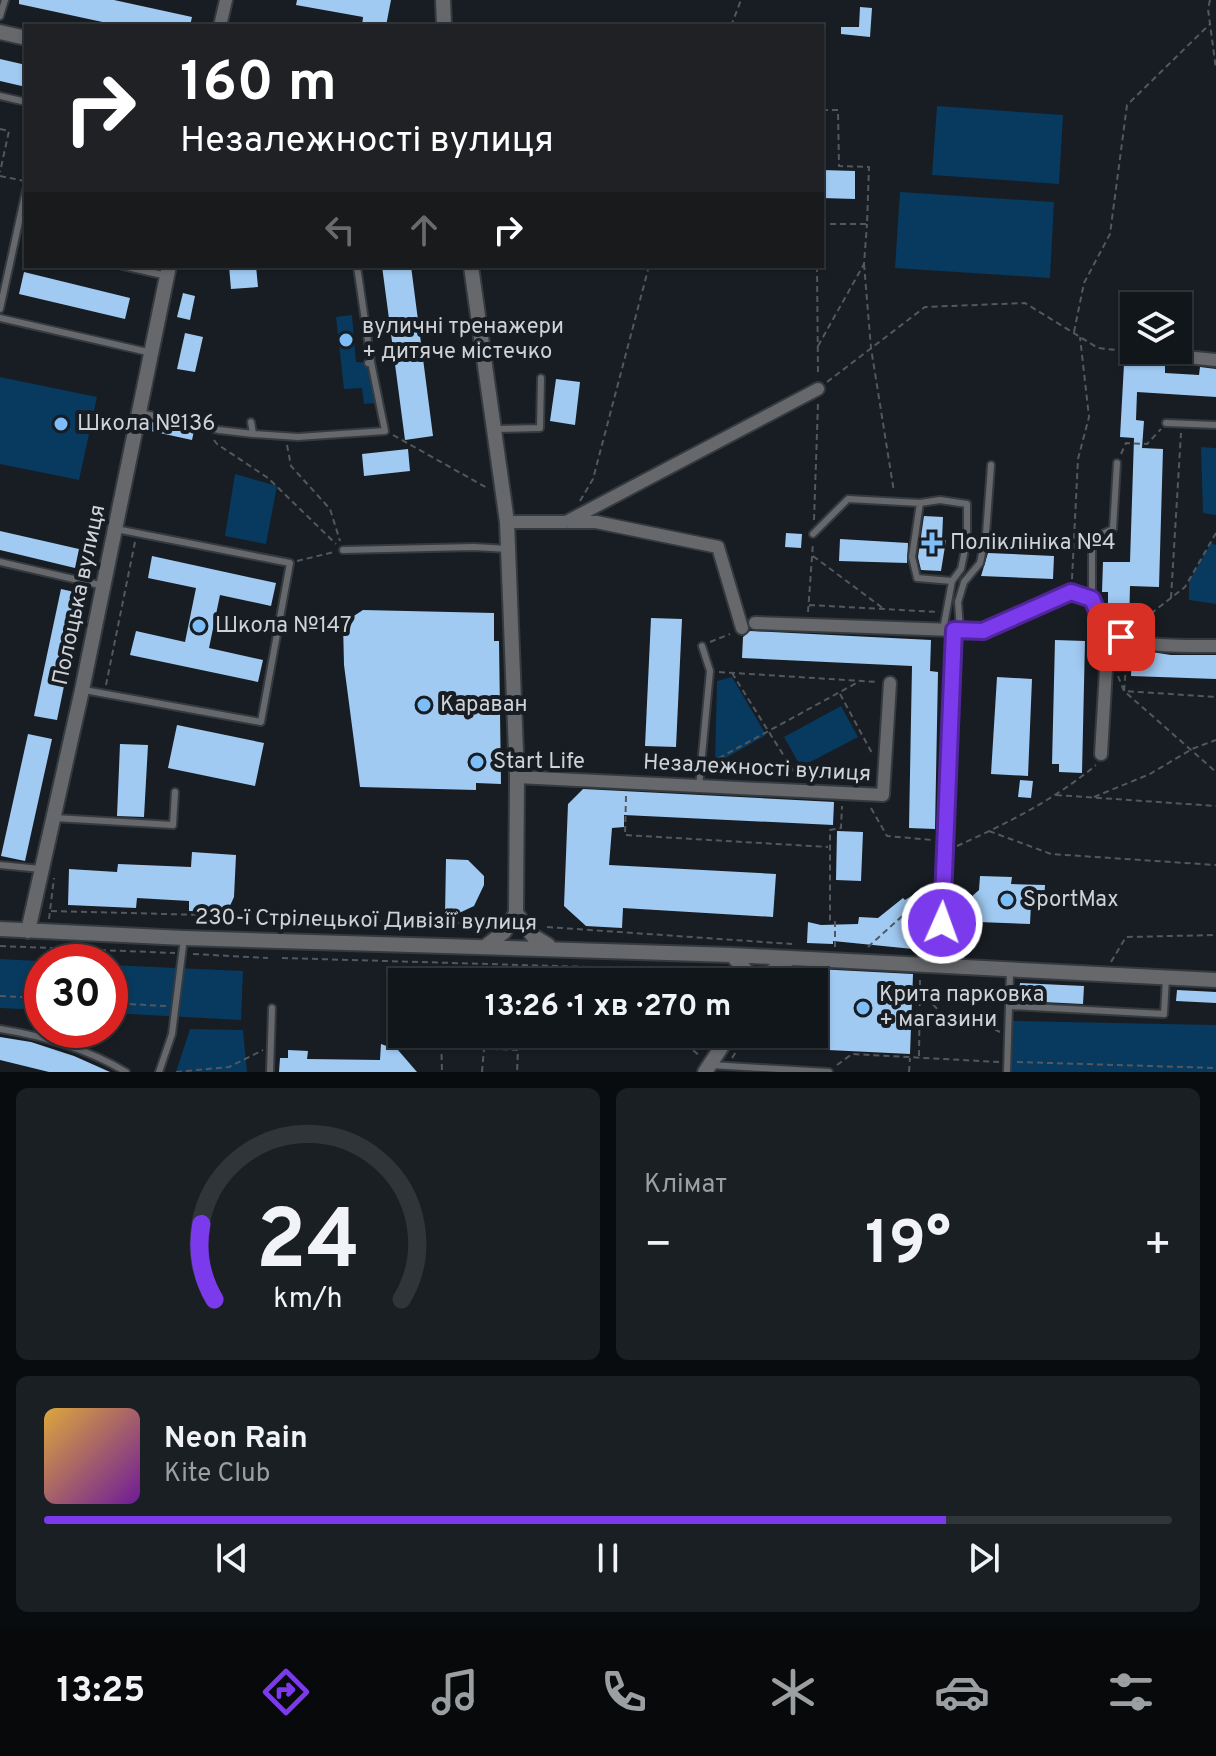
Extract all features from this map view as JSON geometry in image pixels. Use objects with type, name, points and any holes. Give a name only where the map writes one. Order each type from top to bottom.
[{"type":"street","points":[[220,24],[226,0]]},
{"type":"street","points":[[443,0],[444,24]]},
{"type":"street","points":[[0,32],[24,38]]},
{"type":"street","points":[[471,268],[507,522],[517,777],[516,913],[504,932],[486,946]]},
{"type":"street","name":"Полоцька вулиця","points":[[29,924],[55,818],[168,271]]},
{"type":"street","points":[[1192,358],[1216,360]]},
{"type":"street","points":[[566,522],[818,389]]},
{"type":"street","points":[[507,522],[596,522],[718,547],[742,628]]},
{"type":"street","points":[[755,623],[983,631],[1071,592],[1092,599],[1101,621],[1125,637],[1157,644],[1216,646]]},
{"type":"street","points":[[940,966],[952,630]]},
{"type":"street","points":[[1099,759],[1106,669],[1125,637]]},
{"type":"street","name":"Незалежності вулиця","points":[[517,777],[883,795],[890,683]]},
{"type":"street","points":[[516,913],[533,936],[552,948]]},
{"type":"street","name":"230-ї Стрілецької Дивізії вулиця","points":[[0,929],[29,924],[183,946],[486,946],[732,955],[792,951],[920,965],[1216,980]]},
{"type":"street","points":[[775,968],[792,951]]},
{"type":"street","points":[[732,955],[743,968]]},
{"type":"street","points":[[708,1068],[721,1048]]},
{"type":"lane","points":[[0,16],[5,0]]},
{"type":"lane","points":[[0,96],[24,102]]},
{"type":"lane","points":[[0,309],[24,198]]},
{"type":"lane","points":[[14,241],[24,244]]},
{"type":"lane","points":[[141,268],[168,271]]},
{"type":"lane","points":[[140,413],[253,434],[285,436],[385,431],[370,362],[357,268]]},
{"type":"lane","points":[[0,318],[152,353]]},
{"type":"lane","points":[[494,429],[540,428],[541,378]]},
{"type":"lane","points":[[251,422],[253,434]]},
{"type":"lane","points":[[1166,423],[1216,425]]},
{"type":"lane","points":[[1092,599],[1092,539],[1113,529],[1117,463]]},
{"type":"lane","points":[[952,630],[964,582],[980,563],[986,534],[991,465]]},
{"type":"lane","points":[[813,534],[848,499],[920,503],[940,500],[967,504],[967,540],[961,569],[952,581],[946,612],[952,630]]},
{"type":"lane","points":[[920,503],[912,557],[917,578],[952,581]]},
{"type":"lane","points":[[82,690],[261,722],[290,563],[116,529]]},
{"type":"lane","points":[[343,550],[508,549]]},
{"type":"lane","points":[[0,562],[104,586]]},
{"type":"lane","points":[[699,787],[710,671],[702,646]]},
{"type":"lane","points":[[55,818],[173,825],[175,792]]},
{"type":"lane","points":[[0,865],[44,869]]},
{"type":"lane","points":[[159,1072],[172,1034],[183,946]]},
{"type":"lane","points":[[1007,1072],[1010,971]]},
{"type":"lane","points":[[1009,1006],[1164,1014],[1166,978]]},
{"type":"lane","points":[[270,1072],[272,1008]]},
{"type":"lane","points":[[0,1029],[31,1034],[74,1048],[126,1072]]},
{"type":"lane","points":[[708,1068],[727,1065],[829,1071]]},
{"type":"path","points":[[732,24],[741,0]]},
{"type":"path","points":[[1210,0],[1208,9],[1216,69]]},
{"type":"path","points":[[1074,333],[1084,283],[1110,234],[1127,105],[1210,24]]},
{"type":"path","points":[[824,110],[838,110],[839,166],[869,167],[864,264],[871,348],[895,499]]},
{"type":"path","points":[[0,129],[9,131],[0,174],[24,181]]},
{"type":"path","points":[[824,224],[867,224]]},
{"type":"path","points":[[818,347],[864,264]]},
{"type":"path","points":[[580,501],[593,479],[648,268]]},
{"type":"path","points":[[806,625],[812,555],[818,389],[817,268]]},
{"type":"path","points":[[818,389],[925,307],[1025,303],[1098,348],[1120,350]]},
{"type":"path","points":[[1071,592],[1078,459],[1089,417],[1080,337]]},
{"type":"path","points":[[1117,463],[1126,443],[1147,444],[1166,423]]},
{"type":"path","points":[[1171,598],[1181,424]]},
{"type":"path","points":[[206,427],[217,444],[268,478],[343,550]]},
{"type":"path","points":[[385,431],[503,497]]},
{"type":"path","points":[[285,436],[291,466],[330,509],[343,550]]},
{"type":"path","points":[[104,694],[137,533]]},
{"type":"path","points":[[1124,691],[1125,637],[1185,587],[1216,533]]},
{"type":"path","points":[[290,563],[343,550]]},
{"type":"path","points":[[812,555],[884,609]]},
{"type":"path","points":[[808,605],[946,612]]},
{"type":"path","points":[[702,646],[742,628]]},
{"type":"path","points":[[1111,658],[1124,691],[1216,772]]},
{"type":"path","points":[[710,671],[890,683]]},
{"type":"path","points":[[732,672],[807,792]]},
{"type":"path","points":[[700,768],[860,681]]},
{"type":"path","points":[[1124,691],[1216,697]]},
{"type":"path","points":[[840,692],[884,776]]},
{"type":"path","points":[[1092,798],[1150,774],[1192,749],[1216,740]]},
{"type":"path","points":[[863,794],[887,836],[945,846],[989,831],[1055,795],[1099,759]]},
{"type":"path","points":[[626,783],[625,835],[828,847]]},
{"type":"path","points":[[835,947],[835,922],[830,920],[828,847],[830,830],[841,828],[842,793]]},
{"type":"path","points":[[1055,795],[1216,806]]},
{"type":"path","points":[[989,831],[1051,854],[1216,865]]},
{"type":"path","points":[[881,950],[866,949],[944,878]]},
{"type":"path","points":[[29,924],[45,911],[242,916]]},
{"type":"path","points":[[255,917],[261,917]]},
{"type":"path","points":[[275,918],[502,925]]},
{"type":"path","points":[[544,927],[792,951]]},
{"type":"path","points":[[1103,975],[1126,937],[1216,935]]},
{"type":"path","points":[[0,946],[183,946],[268,958]]},
{"type":"path","points":[[608,950],[627,968]]},
{"type":"path","points":[[282,958],[653,968]]},
{"type":"path","points":[[545,968],[550,964]]},
{"type":"path","points":[[919,1058],[920,965]]},
{"type":"path","points":[[919,990],[944,1016],[969,1017],[1008,1036]]},
{"type":"path","points":[[0,996],[24,997]]},
{"type":"path","points":[[128,1004],[175,1007]]},
{"type":"path","points":[[176,1072],[229,1067],[271,1046]]},
{"type":"path","points":[[442,1048],[442,1072]]},
{"type":"path","points":[[482,1072],[484,1048],[518,1050],[517,1072]]},
{"type":"path","points":[[690,1048],[708,1068]]},
{"type":"path","points":[[727,1065],[739,1048]]},
{"type":"path","points":[[829,1071],[852,1054],[1216,1068]]},
{"type":"path","points":[[909,1072],[910,1057]]},
{"type":"shaded area","points":[[937,106],[1063,115],[1059,184],[932,175]]},
{"type":"shaded area","points":[[900,192],[1054,202],[1050,278],[895,268]]},
{"type":"shaded area","name":"вуличні тренажери + дитяче містечко","points":[[352,315],[356,362],[368,363],[376,403],[364,404],[362,388],[344,389],[336,317]]},
{"type":"shaded area","points":[[0,377],[97,397],[79,480],[0,464]]},
{"type":"shaded area","points":[[1201,447],[1216,448],[1216,515],[1203,513]]},
{"type":"shaded area","points":[[235,474],[277,486],[266,544],[225,536]]},
{"type":"shaded area","points":[[1211,543],[1216,545],[1216,604],[1189,600],[1189,581]]},
{"type":"shaded area","points":[[732,677],[766,735],[715,764],[717,681]]},
{"type":"shaded area","points":[[841,706],[858,737],[801,767],[784,737]]},
{"type":"shaded area","points":[[0,959],[24,960],[24,1009],[0,1008]]},
{"type":"shaded area","points":[[128,966],[243,971],[241,1020],[128,1014]]},
{"type":"shaded area","points":[[1013,1021],[1216,1025],[1216,1072],[1011,1072]]},
{"type":"shaded area","points":[[190,1029],[243,1030],[247,1072],[176,1072]]},
{"type":"building","points":[[19,0],[114,0],[192,17],[190,24],[112,24],[19,4]]},
{"type":"building","points":[[297,0],[391,0],[386,24],[362,24],[363,17],[296,5]]},
{"type":"building","points":[[860,7],[872,8],[870,37],[841,34],[841,27],[859,27]]},
{"type":"building","points":[[0,59],[24,65],[24,87],[0,81]]},
{"type":"building","points":[[824,170],[855,171],[855,199],[824,198]]},
{"type":"building","points":[[229,268],[256,268],[258,287],[231,289]]},
{"type":"building","points":[[382,268],[411,268],[433,436],[405,440]]},
{"type":"building","points":[[24,272],[130,298],[125,319],[19,294]]},
{"type":"building","points":[[183,293],[195,296],[190,320],[177,317]]},
{"type":"building","points":[[185,333],[203,337],[195,372],[177,369]]},
{"type":"building","points":[[1124,364],[1165,366],[1165,373],[1199,375],[1200,367],[1216,369],[1216,397],[1137,392],[1136,420],[1144,421],[1142,448],[1163,449],[1159,587],[1130,586],[1129,624],[1119,625],[1108,614],[1108,592],[1102,592],[1103,562],[1130,562],[1134,438],[1120,437]]},
{"type":"building","points":[[556,379],[580,382],[575,425],[550,421]]},
{"type":"building","points":[[147,421],[194,431],[192,440],[146,430]]},
{"type":"building","points":[[408,449],[410,471],[364,476],[362,454]]},
{"type":"building","points":[[924,516],[943,517],[942,540],[946,540],[941,571],[921,570],[918,557]]},
{"type":"building","points":[[0,531],[79,549],[75,568],[0,550]]},
{"type":"building","points":[[786,533],[802,534],[801,548],[785,547]]},
{"type":"building","points":[[840,539],[908,543],[907,563],[839,561]]},
{"type":"building","points":[[988,553],[1054,556],[1053,579],[981,576]]},
{"type":"building","points":[[152,556],[276,583],[271,606],[220,595],[209,648],[263,660],[258,682],[130,655],[136,631],[185,642],[196,588],[148,578]]},
{"type":"building","points":[[61,589],[83,594],[57,720],[34,716]]},
{"type":"building","name":"Караван","points":[[363,610],[494,613],[494,641],[499,641],[501,784],[476,783],[476,790],[360,787],[344,665],[343,623]]},
{"type":"building","points":[[651,618],[682,619],[676,747],[645,746]]},
{"type":"building","points":[[750,631],[931,640],[930,671],[938,672],[935,829],[909,828],[912,666],[742,658],[743,637]]},
{"type":"building","points":[[1055,640],[1085,641],[1082,773],[1059,772],[1059,764],[1052,764]]},
{"type":"building","points":[[1132,649],[1171,655],[1216,655],[1216,679],[1131,676]]},
{"type":"building","points":[[997,677],[1032,679],[1028,776],[991,774]]},
{"type":"building","points":[[177,725],[264,743],[255,786],[168,768]]},
{"type":"building","points":[[28,734],[52,739],[25,861],[1,856]]},
{"type":"building","points":[[120,744],[148,745],[144,817],[117,816]]},
{"type":"building","points":[[1020,780],[1033,781],[1031,798],[1018,797]]},
{"type":"building","points":[[583,789],[834,802],[833,825],[624,815],[624,827],[612,828],[609,865],[776,874],[773,917],[623,908],[622,928],[586,926],[564,906],[568,804]]},
{"type":"building","points":[[837,831],[863,832],[861,881],[836,880]]},
{"type":"building","points":[[192,852],[236,855],[234,897],[229,908],[217,912],[189,911],[189,901],[137,898],[136,908],[68,905],[69,869],[117,872],[118,864],[191,867]]},
{"type":"building","points":[[446,859],[468,860],[484,876],[484,885],[474,906],[457,914],[445,915]]},
{"type":"building","name":"SportMax","points":[[980,876],[1012,877],[1011,884],[1045,885],[1044,904],[1031,903],[1030,924],[978,922],[979,908],[970,898],[979,890]]},
{"type":"building","points":[[921,890],[930,899],[934,896],[933,911],[920,924],[933,925],[929,946],[923,946],[923,950],[833,941],[833,944],[807,943],[808,922],[821,925],[858,924],[859,917],[878,918],[903,898],[905,900]]},
{"type":"building","name":"Крита парковка + магазини","points":[[828,970],[913,974],[910,1054],[786,1048],[828,1048]]},
{"type":"building","points":[[1020,983],[1084,986],[1083,1004],[1043,1002],[1043,994],[1019,993]]},
{"type":"building","points":[[1177,990],[1216,992],[1216,1003],[1176,1001]]},
{"type":"building","points":[[0,1037],[24,1041],[24,1048],[49,1048],[110,1072],[49,1072],[0,1060]]},
{"type":"building","points":[[381,1044],[398,1050],[417,1072],[279,1072],[280,1058],[288,1058],[288,1050],[308,1051],[307,1059],[380,1060]]},
{"type":"place","name":"вуличні тренажери + дитяче містечко","points":[[346,340]]},
{"type":"place","name":"Школа №136","points":[[61,424]]},
{"type":"place","name":"Поліклініка №4","points":[[932,543]]},
{"type":"place","name":"Школа №147","points":[[199,626]]},
{"type":"place","name":"Караван","points":[[424,705]]},
{"type":"place","name":"Start Life","points":[[477,762]]},
{"type":"place","name":"SportMax","points":[[1007,900]]},
{"type":"place","name":"Крита парковка + магазини","points":[[863,1008]]},
{"type":"route","points":[[942,923],[954,630],[983,631],[1071,592],[1092,599],[1101,621],[1121,637]]}]
